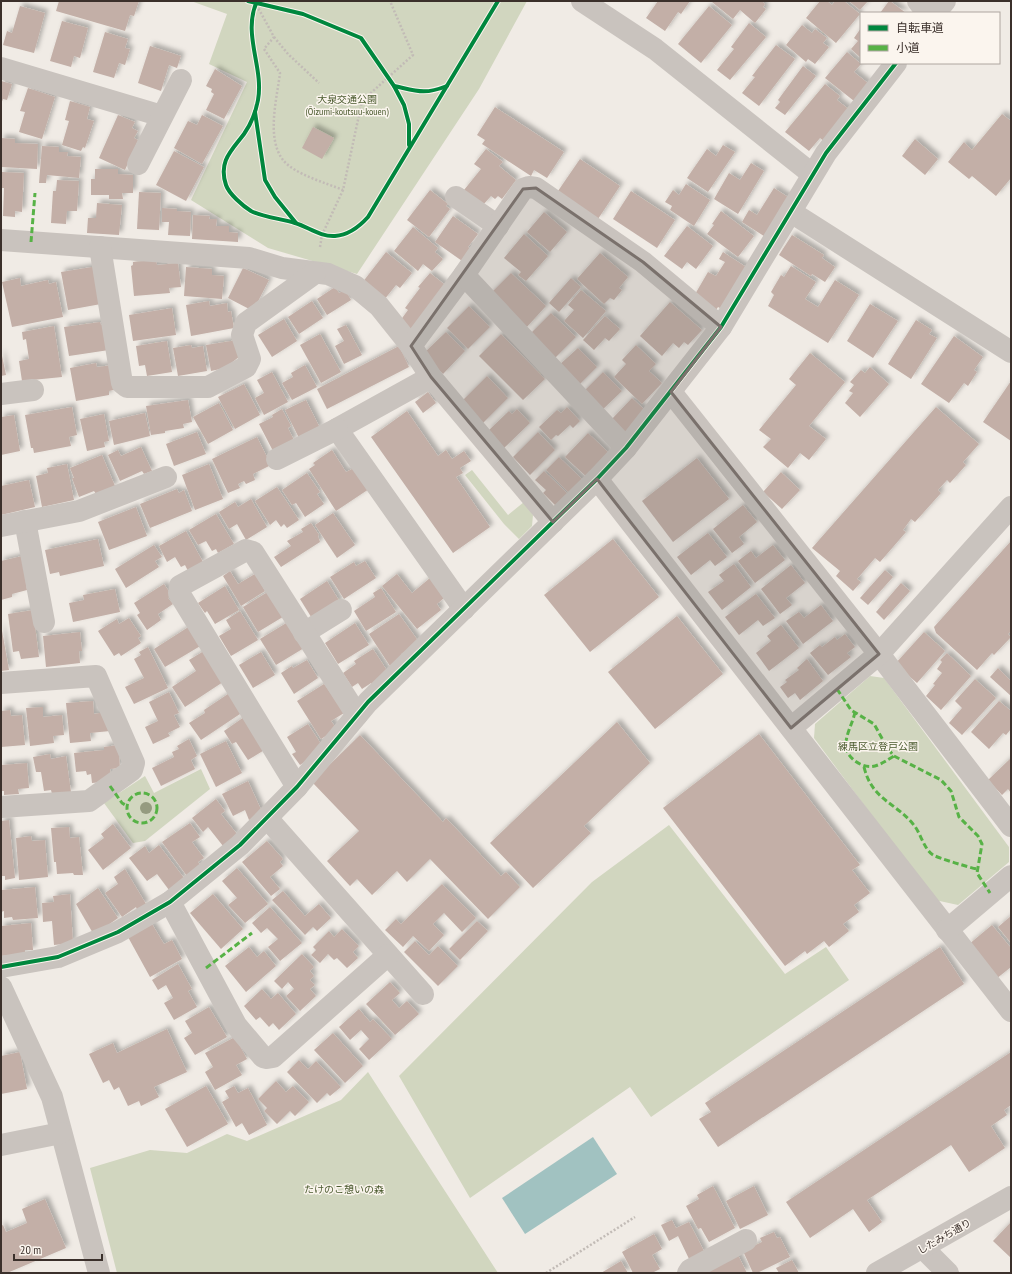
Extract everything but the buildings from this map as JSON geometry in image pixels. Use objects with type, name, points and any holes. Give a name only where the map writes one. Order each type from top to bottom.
[{"type":"street","points":[[582,1],[605,7],[655,49],[812,174]]},
{"type":"street","points":[[918,1],[926,12]]},
{"type":"street","points":[[936,12],[945,1]]},
{"type":"street","points":[[1,967],[58,957],[118,932],[170,902],[240,845],[298,787],[368,702],[597,479],[626,448],[721,327],[791,212],[812,174],[826,153],[895,64]]},
{"type":"street","points":[[1,68],[162,116]]},
{"type":"street","points":[[138,164],[182,80]]},
{"type":"street","points":[[410,346],[464,275],[523,189],[529,187],[536,188],[643,262],[721,327]]},
{"type":"street","points":[[456,197],[498,226]]},
{"type":"street","points":[[791,212],[1011,352]]},
{"type":"street","points":[[1,240],[249,258],[282,268],[328,274],[355,286],[379,306],[410,346],[431,377],[553,522]]},
{"type":"street","points":[[100,247],[122,383],[127,387],[208,387],[246,367],[250,359],[242,335],[246,324],[315,273]]},
{"type":"street","points":[[464,275],[626,448]]},
{"type":"street","points":[[278,459],[337,429],[431,377]]},
{"type":"street","points":[[1,394],[33,390]]},
{"type":"street","points":[[671,392],[879,654],[1011,826]]},
{"type":"street","points":[[337,429],[464,609]]},
{"type":"street","points":[[1,526],[78,511],[166,477]]},
{"type":"street","points":[[597,479],[1011,1011]]},
{"type":"street","points":[[791,728],[879,654],[1011,507]]},
{"type":"street","points":[[25,521],[44,622]]},
{"type":"street","points":[[298,787],[178,590],[180,586],[249,550],[253,552],[357,715]]},
{"type":"street","points":[[304,634],[341,610]]},
{"type":"street","points":[[1,683],[96,676],[134,763],[132,770],[89,802],[1,807]]},
{"type":"street","points":[[267,818],[423,994]]},
{"type":"street","points":[[947,930],[1011,876]]},
{"type":"street","points":[[170,902],[236,1025],[263,1057],[267,1058],[273,1057],[388,955]]},
{"type":"street","points":[[1,988],[52,1097],[100,1273]]},
{"type":"street","points":[[1,1145],[62,1133]]},
{"type":"street","name":"したみち通り","points":[[877,1273],[1011,1197]]},
{"type":"street","points":[[688,1273],[690,1270],[746,1240]]},
{"type":"street","points":[[923,1248],[948,1273]]},
{"type":"path","points":[[322,234],[343,190],[362,102],[413,55],[390,1]]},
{"type":"path","points":[[255,2],[262,3]]},
{"type":"path","points":[[254,10],[255,2]]},
{"type":"path","points":[[255,2],[274,37],[288,54],[319,83]]},
{"type":"path","points":[[274,37],[264,49],[280,73],[273,136],[283,160],[298,171],[343,190]]},
{"type":"path","points":[[386,74],[390,80]]},
{"type":"path","points":[[316,232],[328,236]]},
{"type":"path","points":[[546,1273],[635,1217]]},
{"type":"highlighted area","points":[[536,188],[643,262],[721,327],[671,392],[879,654],[791,728],[597,479],[553,522],[431,377],[411,346],[523,189]]},
{"type":"green space","name":"大泉交通公園 (Ōizumi-koutsuu-kouen)","points":[[191,1],[527,1],[479,89],[357,274],[268,248],[191,200],[247,82],[209,64],[227,14]]},
{"type":"green space","points":[[472,470],[508,515],[524,502],[533,515],[532,526],[519,539],[504,524],[465,475]]},
{"type":"green space","name":"練馬区立登戸公園","points":[[870,676],[884,678],[1009,847],[1009,862],[958,905],[935,900],[814,738],[815,724]]},
{"type":"green space","points":[[201,769],[210,789],[145,841],[133,843],[104,803],[145,776],[154,793]]},
{"type":"green space","points":[[669,825],[785,974],[826,947],[849,980],[651,1117],[630,1087],[470,1198],[399,1076],[592,882]]},
{"type":"green space","name":"たけのこ憩いの森","points":[[368,1072],[498,1273],[117,1273],[90,1168],[150,1150],[187,1153],[227,1134],[247,1141],[341,1100]]},
{"type":"water","points":[[593,1137],[617,1174],[525,1234],[502,1198]]},
{"type":"marked path","points":[[31,242],[35,193]]},
{"type":"marked path","points":[[837,689],[851,710],[874,724],[888,749],[894,756],[941,780],[951,791],[959,817],[978,836],[982,844],[977,873],[990,893]]},
{"type":"marked path","points":[[855,712],[847,735],[846,744],[846,749],[851,757],[855,761],[870,767],[894,756]]},
{"type":"marked path","points":[[864,767],[872,787],[913,824],[924,844],[933,855],[977,869]]},
{"type":"marked path","points":[[110,786],[122,803],[127,806]]},
{"type":"marked path","points":[[142,793],[153,797],[157,808],[153,819],[142,823],[131,819],[127,808],[131,797],[142,793]]},
{"type":"marked path","points":[[206,968],[252,933]]},
{"type":"cycle path","points":[[248,1],[303,14],[361,38],[394,86],[404,105],[409,124],[409,145]]},
{"type":"cycle path","points":[[257,1],[253,13],[252,38],[258,75],[258,100],[255,113],[249,126],[231,151],[225,163],[224,177],[226,185],[233,196],[251,211],[261,215],[295,223],[330,236],[345,234],[353,230],[368,217],[498,1]]},
{"type":"cycle path","points":[[1,967],[58,957],[118,932],[170,902],[240,845],[297,787],[368,702],[597,479],[626,448],[721,327],[826,153],[895,64]]},
{"type":"cycle path","points":[[394,86],[415,91],[439,89],[447,86]]},
{"type":"cycle path","points":[[255,112],[265,180],[275,197],[296,223]]}]
